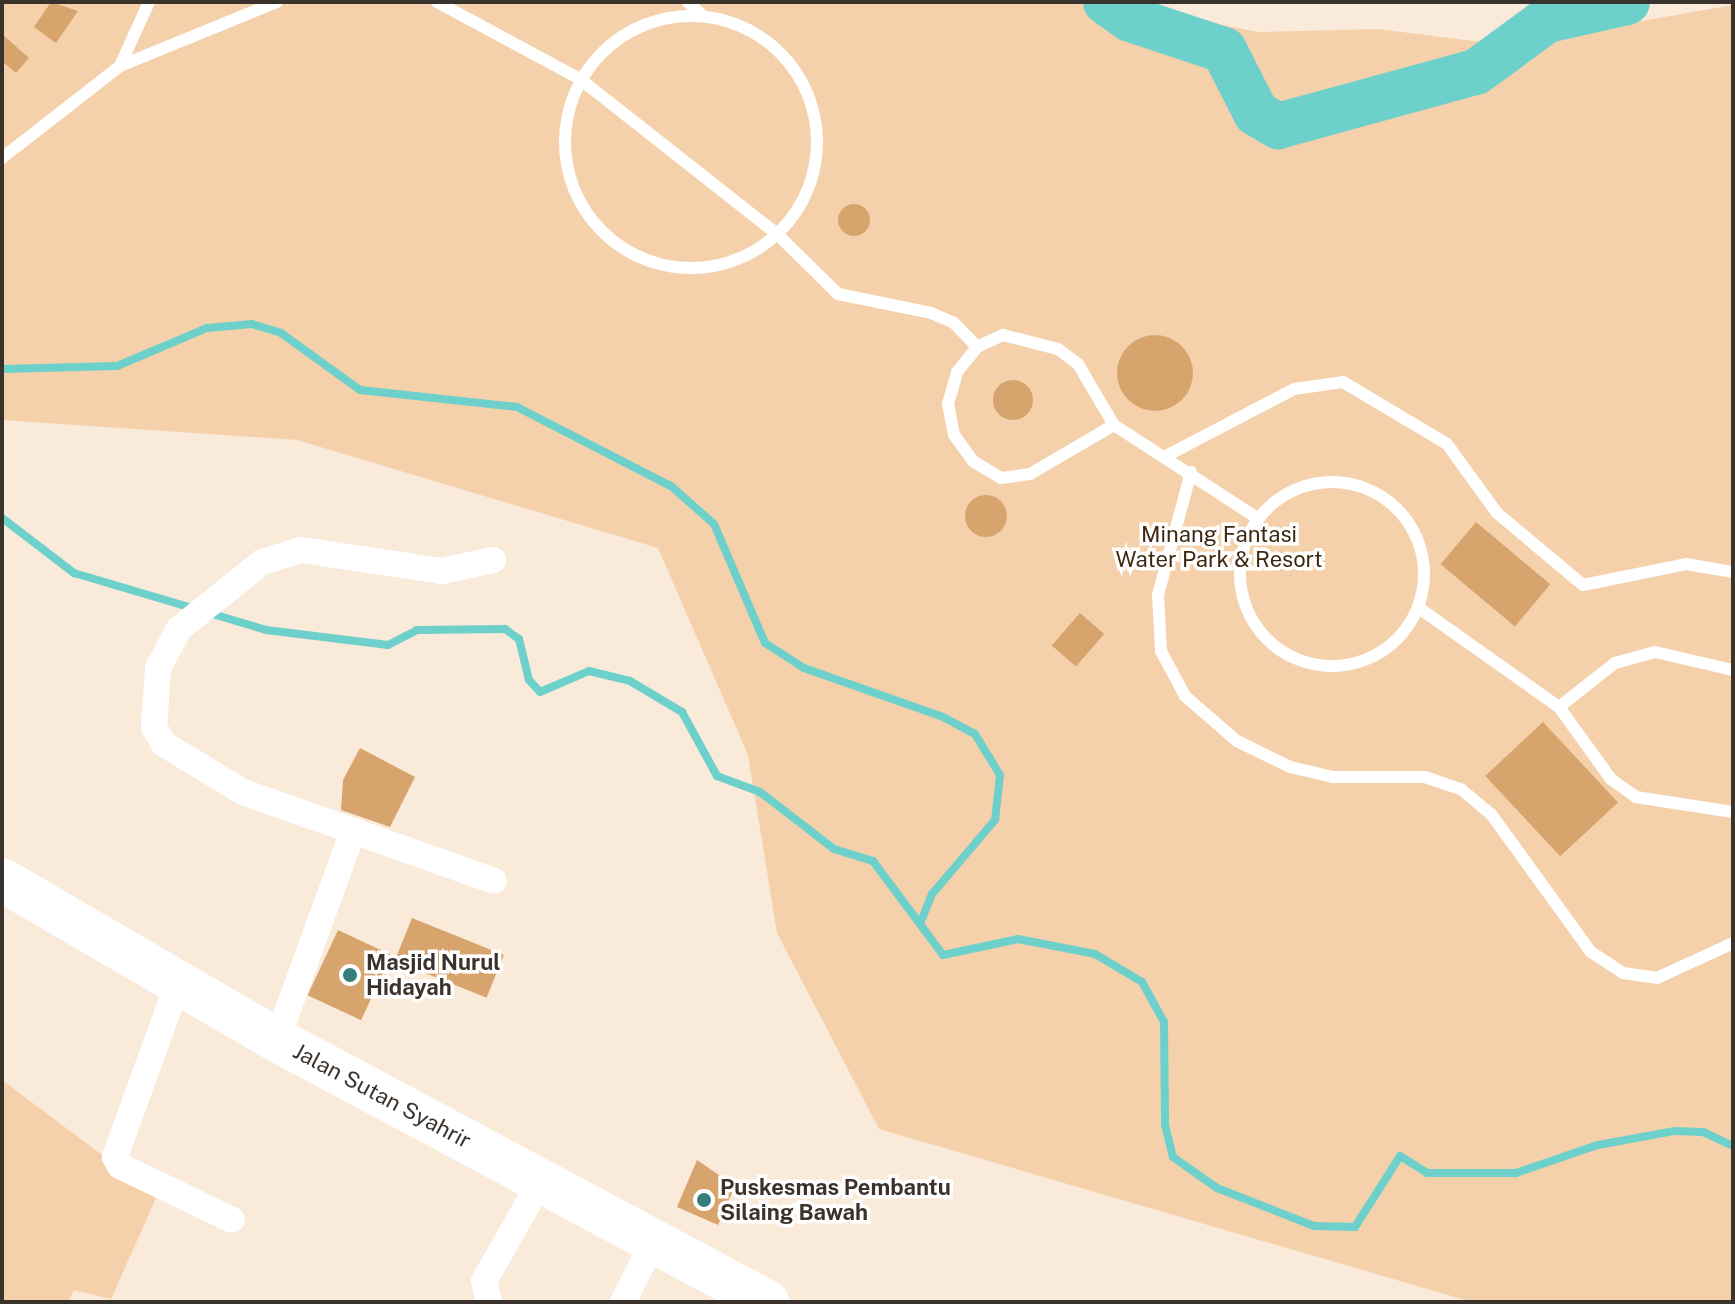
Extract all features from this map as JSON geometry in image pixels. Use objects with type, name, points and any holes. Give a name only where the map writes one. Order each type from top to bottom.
[{"type":"highway","name":"Jalan Sutan Syahrir","points":[[2,880],[179,980],[277,1040],[655,1238],[762,1300]]},
{"type":"street","points":[[493,560],[442,571],[301,550],[262,562],[179,629],[158,668],[154,727],[164,744],[243,792],[494,881]]},
{"type":"street","points":[[277,1040],[353,831]]},
{"type":"street","points":[[179,980],[115,1157],[120,1166],[232,1220]]},
{"type":"street","points":[[489,1302],[484,1281],[542,1179]]},
{"type":"street","points":[[623,1302],[655,1238]]},
{"type":"lane","points":[[120,66],[149,2]]},
{"type":"lane","points":[[2,158],[120,66],[277,2]]},
{"type":"lane","points":[[437,2],[580,79],[778,235],[838,294],[931,313],[954,323],[977,347]]},
{"type":"lane","points":[[688,2],[702,15]]},
{"type":"lane","points":[[702,15],[748,28],[786,58],[811,101],[818,149],[806,196],[778,235],[740,259],[697,269],[653,263],[613,242],[583,208],[566,166],[565,121],[580,79],[622,37],[654,20],[702,15]]},
{"type":"lane","points":[[1114,425],[1062,460],[1001,478],[973,461],[954,435],[948,404],[957,372],[977,347],[1003,335],[1058,349],[1078,364],[1114,425],[1191,472],[1257,518]]},
{"type":"lane","points":[[1166,456],[1294,389],[1343,382],[1447,444],[1497,513],[1583,585],[1686,564],[1733,572]]},
{"type":"lane","points":[[1191,472],[1158,595],[1161,651],[1185,696],[1237,741],[1290,767],[1333,777],[1425,777],[1462,790],[1491,814],[1591,952],[1623,973],[1657,978],[1733,943]]},
{"type":"lane","points":[[1322,481],[1359,485],[1382,497],[1416,533],[1425,571],[1419,608],[1379,655],[1317,666],[1288,656],[1246,609],[1243,547],[1257,518],[1285,493],[1322,481]]},
{"type":"lane","points":[[1419,608],[1559,707],[1611,779],[1636,797],[1733,812]]},
{"type":"lane","points":[[1559,707],[1615,663],[1655,652],[1733,670]]},
{"type":"green space","name":"Minang Fantasi Water Park & Resort","points":[[2,2],[1110,2],[1258,32],[1378,29],[1505,45],[1733,5],[1733,1302],[1472,1302],[879,1129],[777,933],[748,755],[658,548],[297,440],[2,420]]},
{"type":"green space","points":[[2,1080],[157,1196],[111,1299],[74,1290],[68,1302],[2,1302]]},
{"type":"building","points":[[51,2],[78,11],[56,43],[34,27]]},
{"type":"building","points":[[2,34],[29,58],[16,73],[2,61]]},
{"type":"building","points":[[854,204],[865,209],[870,220],[865,231],[854,236],[843,231],[838,220],[843,209]]},
{"type":"building","points":[[1155,335],[1169,338],[1182,346],[1190,359],[1193,373],[1190,387],[1182,400],[1169,408],[1155,411],[1141,408],[1128,400],[1120,387],[1117,373],[1120,359],[1128,346],[1141,338]]},
{"type":"building","points":[[1013,380],[1027,386],[1033,400],[1027,414],[1013,420],[999,414],[993,400],[999,386]]},
{"type":"building","points":[[986,495],[1001,501],[1007,516],[1001,531],[986,537],[971,531],[965,516],[971,501]]},
{"type":"building","points":[[1476,522],[1550,584],[1515,626],[1441,564]]},
{"type":"building","points":[[1080,613],[1104,634],[1076,666],[1052,645]]},
{"type":"building","points":[[1543,722],[1618,802],[1560,856],[1485,776]]},
{"type":"building","points":[[360,748],[415,777],[390,827],[341,810],[343,780]]},
{"type":"building","points":[[412,918],[504,955],[487,998],[395,961]]},
{"type":"building","name":"Masjid Nurul Hidayah","points":[[338,930],[391,955],[361,1020],[308,995]]},
{"type":"building","name":"Puskesmas Pembantu Silaing Bawah","points":[[697,1160],[735,1186],[718,1225],[677,1207]]},
{"type":"waterway","points":[[1106,2],[1130,19],[1224,50],[1256,113],[1278,126],[1476,72],[1547,20],[1627,2]]},
{"type":"waterway","points":[[2,369],[117,366],[207,328],[252,324],[281,333],[360,390],[517,407],[671,486],[714,524],[765,643],[804,668],[943,717],[975,734],[1000,775],[995,820],[932,894],[921,921]]},
{"type":"waterway","points":[[2,518],[74,573],[266,630],[388,645],[417,630],[505,629],[519,639],[529,680],[540,692],[589,671],[630,681],[682,712],[717,776],[760,792],[834,849],[873,861],[943,955],[1018,939],[1095,954],[1142,982],[1164,1022],[1165,1125],[1173,1157],[1217,1188],[1314,1226],[1355,1227],[1400,1156],[1427,1173],[1516,1173],[1598,1145],[1674,1131],[1703,1132],[1733,1146]]},
{"type":"place","name":"Masjid Nurul Hidayah","points":[[350,975]]},
{"type":"place","name":"Puskesmas Pembantu Silaing Bawah","points":[[704,1200]]}]
